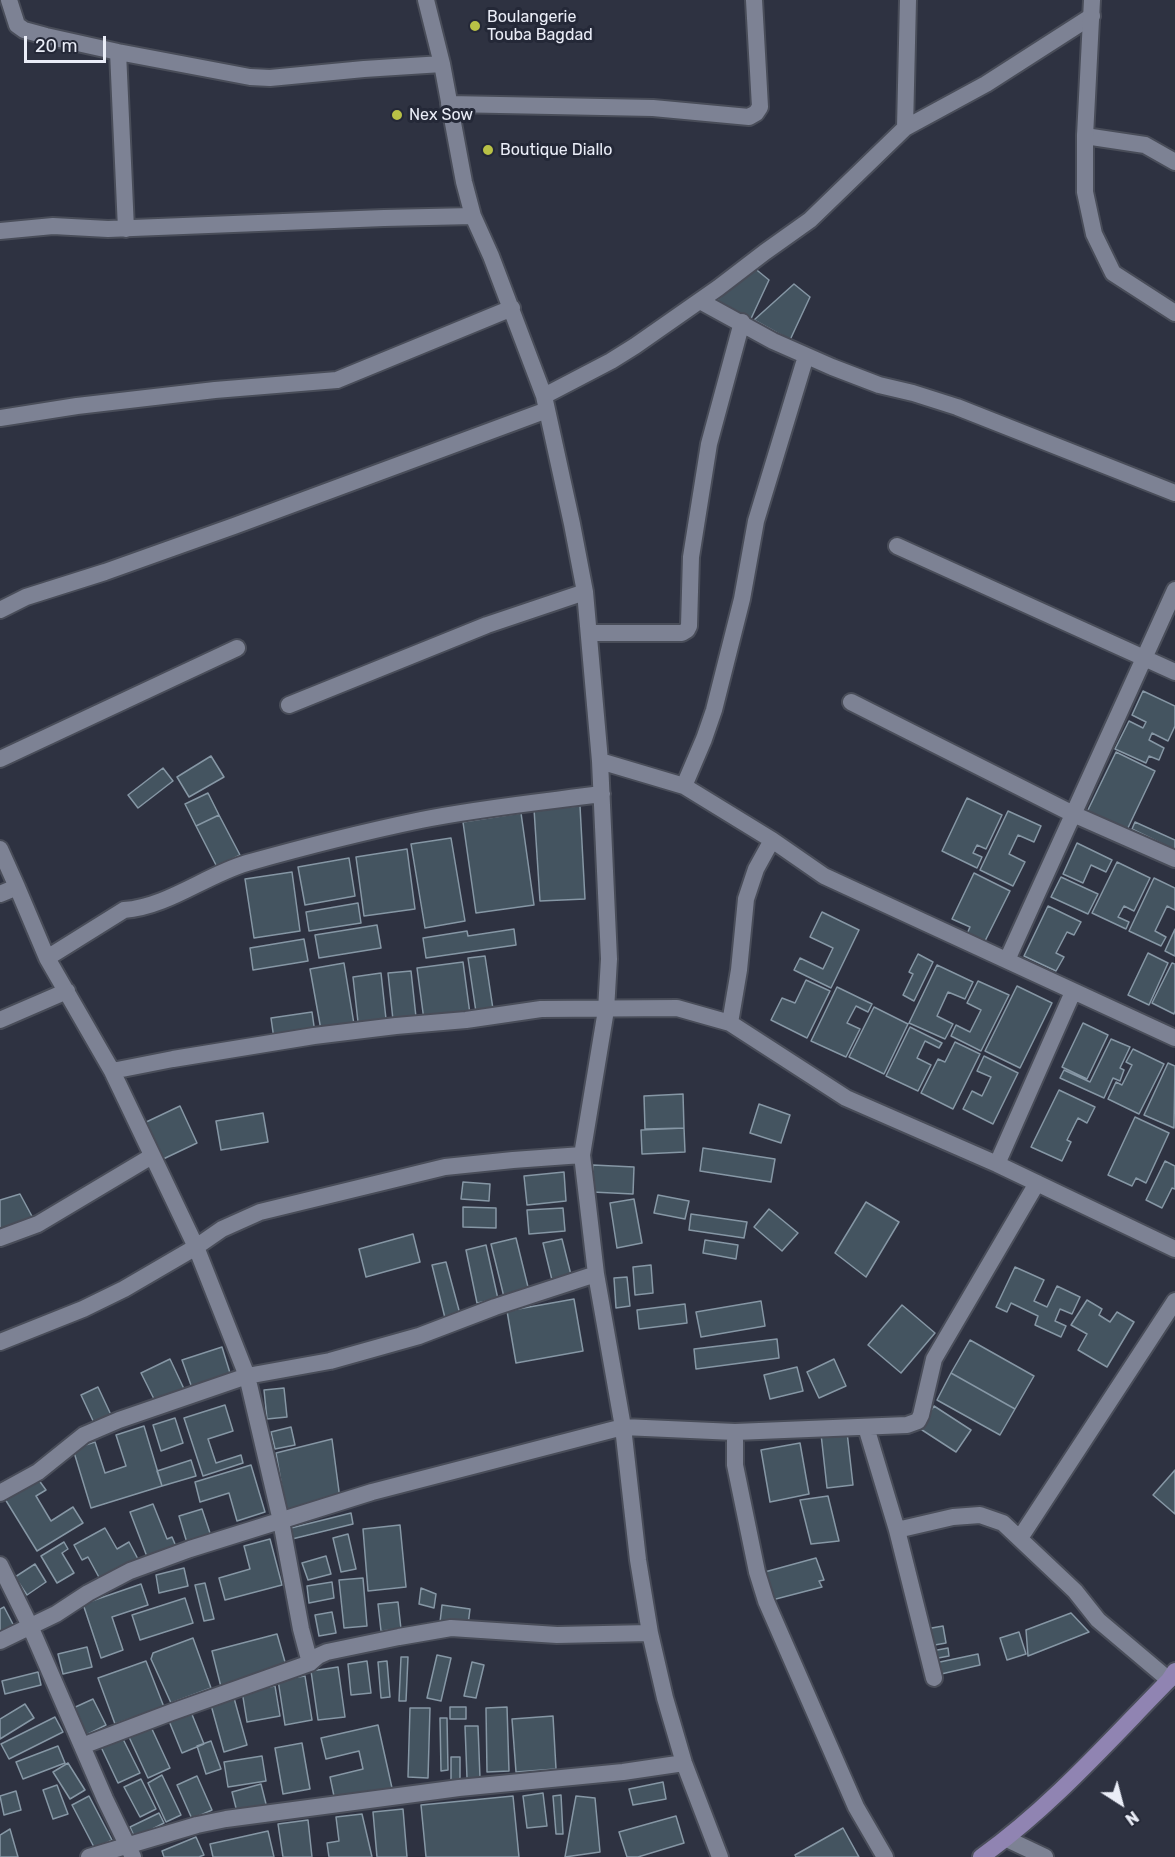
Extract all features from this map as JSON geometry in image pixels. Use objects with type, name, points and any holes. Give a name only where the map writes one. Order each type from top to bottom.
[{"type":"main road","points":[[981,1857],[1007,1839],[1095,1756],[1172,1676]]},
{"type":"street","points":[[9,0],[7,19],[24,30],[118,52],[250,77],[270,78],[442,64]]},
{"type":"street","points":[[426,0],[442,64],[464,182],[473,216],[512,308],[545,403],[585,592],[600,761],[609,958],[606,1010],[582,1155],[596,1274],[623,1427],[638,1560],[650,1634],[684,1764],[720,1857]]},
{"type":"street","points":[[449,104],[653,108],[749,117],[760,107],[754,0]]},
{"type":"street","points":[[905,128],[908,0]]},
{"type":"street","points":[[0,610],[26,597],[105,572],[401,466],[545,403],[700,301],[810,220],[905,128],[986,84],[1092,8]]},
{"type":"street","points":[[1092,8],[1085,136],[1085,192],[1094,234],[1113,273],[1175,313]]},
{"type":"street","points":[[118,52],[126,229]]},
{"type":"street","points":[[1085,136],[1146,146],[1175,162]]},
{"type":"street","points":[[0,231],[53,226],[126,229],[473,216]]},
{"type":"street","points":[[700,301],[773,341],[832,367],[879,385],[957,407],[1175,493]]},
{"type":"street","points":[[0,418],[180,394],[330,381],[413,350],[512,308]]},
{"type":"street","points":[[590,633],[682,633],[689,626],[691,557],[709,444],[741,322]]},
{"type":"street","points":[[684,786],[714,710],[742,599],[756,521],[806,356]]},
{"type":"street","points":[[897,546],[1175,672]]},
{"type":"street","points":[[1007,960],[1175,590]]},
{"type":"street","points":[[289,705],[487,625],[585,592]]},
{"type":"street","points":[[0,759],[237,648]]},
{"type":"street","points":[[851,702],[1073,813],[1175,859]]},
{"type":"street","points":[[600,761],[684,786],[772,840],[824,876],[1175,1038]]},
{"type":"street","points":[[47,958],[124,910],[154,904],[244,864],[420,820],[602,794]]},
{"type":"street","points":[[730,1023],[739,970],[746,899],[756,869],[772,840]]},
{"type":"street","points":[[0,849],[47,958],[112,1071],[196,1247],[247,1376],[281,1521],[301,1629],[310,1663]]},
{"type":"street","points":[[0,894],[17,887]]},
{"type":"street","points":[[0,1020],[67,991]]},
{"type":"street","points":[[997,1164],[1073,992]]},
{"type":"street","points":[[112,1071],[314,1036],[466,1020],[541,1009],[676,1008],[730,1023],[846,1098],[997,1164],[1175,1249]]},
{"type":"street","points":[[0,1342],[124,1289],[222,1229],[260,1212],[445,1167],[582,1155]]},
{"type":"street","points":[[0,1238],[38,1224],[152,1156]]},
{"type":"street","points":[[0,1641],[56,1614],[130,1570],[189,1549],[372,1492],[623,1427],[735,1432],[907,1425],[918,1421],[934,1359],[1037,1183]]},
{"type":"street","points":[[0,1493],[38,1472],[84,1435],[119,1420],[247,1376],[330,1361],[419,1336],[495,1307],[596,1274]]},
{"type":"street","points":[[1020,1538],[1175,1301]]},
{"type":"street","points":[[866,1427],[897,1530],[933,1678]]},
{"type":"street","points":[[735,1432],[735,1465],[757,1572],[766,1601],[856,1807],[885,1857]]},
{"type":"street","points":[[897,1530],[953,1517],[980,1515],[1003,1523],[1075,1591],[1098,1620],[1172,1676]]},
{"type":"street","points":[[0,1565],[30,1626],[130,1851]]},
{"type":"street","points":[[82,1746],[310,1663],[327,1652],[399,1637],[451,1628],[557,1635],[650,1634]]},
{"type":"street","points":[[90,1857],[130,1851],[197,1825],[226,1819],[459,1788],[684,1764]]},
{"type":"street","points":[[1007,1839],[1045,1857]]},
{"type":"building","points":[[753,267],[769,280],[749,323],[714,303]]},
{"type":"building","points":[[794,284],[810,297],[790,340],[754,320]]},
{"type":"building","points":[[1143,691],[1175,706],[1175,726],[1168,741],[1152,733],[1149,740],[1164,748],[1159,760],[1149,756],[1146,763],[1115,749],[1129,721],[1143,728],[1146,722],[1132,715]]},
{"type":"building","points":[[1116,752],[1155,771],[1126,832],[1086,814]]},
{"type":"building","points":[[211,756],[224,777],[189,797],[177,777]]},
{"type":"building","points":[[163,768],[173,781],[138,808],[128,795]]},
{"type":"building","points":[[208,793],[219,815],[196,826],[185,804]]},
{"type":"building","points":[[967,798],[1002,815],[986,849],[977,845],[973,853],[982,857],[977,868],[942,851]]},
{"type":"building","points":[[580,806],[585,899],[540,901],[534,809]]},
{"type":"building","points":[[1008,811],[1041,826],[1034,842],[1018,835],[1009,854],[1025,862],[1013,886],[980,870]]},
{"type":"building","points":[[521,813],[534,905],[476,913],[463,822]]},
{"type":"building","points":[[219,815],[240,855],[217,867],[196,826]]},
{"type":"building","points":[[1135,822],[1175,840],[1175,850],[1132,829]]},
{"type":"building","points":[[451,838],[465,921],[425,928],[411,844]]},
{"type":"building","points":[[1077,843],[1112,860],[1106,872],[1091,865],[1083,883],[1063,874]]},
{"type":"building","points":[[407,849],[415,909],[364,916],[356,857]]},
{"type":"building","points":[[349,858],[355,896],[305,905],[298,867]]},
{"type":"building","points":[[1117,862],[1150,878],[1134,911],[1124,906],[1118,917],[1129,922],[1126,929],[1092,913]]},
{"type":"building","points":[[292,872],[300,931],[254,938],[245,879]]},
{"type":"building","points":[[974,873],[1010,891],[984,943],[967,934],[970,927],[952,919]]},
{"type":"building","points":[[1061,877],[1098,894],[1088,914],[1051,897]]},
{"type":"building","points":[[1154,878],[1175,888],[1175,910],[1167,906],[1155,931],[1166,937],[1161,946],[1129,931]]},
{"type":"building","points":[[358,903],[361,923],[309,931],[306,912]]},
{"type":"building","points":[[1048,906],[1081,922],[1074,935],[1067,932],[1056,953],[1064,957],[1056,971],[1024,956]]},
{"type":"building","points":[[822,912],[859,930],[831,988],[794,970],[800,958],[823,969],[833,948],[810,937]]},
{"type":"building","points":[[377,925],[381,948],[319,958],[315,935]]},
{"type":"building","points":[[514,929],[516,945],[426,958],[423,938],[467,931],[468,936]]},
{"type":"building","points":[[1175,929],[1175,956],[1165,951]]},
{"type":"building","points":[[304,939],[308,961],[253,970],[250,948]]},
{"type":"building","points":[[1148,953],[1168,963],[1149,1005],[1128,995]]},
{"type":"building","points":[[918,954],[933,962],[914,1001],[903,995],[913,974],[909,972]]},
{"type":"building","points":[[485,956],[493,1009],[476,1012],[468,958]]},
{"type":"building","points":[[463,962],[470,1014],[424,1020],[417,968]]},
{"type":"building","points":[[344,963],[354,1024],[321,1030],[310,969]]},
{"type":"building","points":[[1172,963],[1175,964],[1174,1014],[1152,1003]]},
{"type":"building","points":[[937,965],[973,982],[965,999],[948,992],[937,1016],[953,1024],[945,1039],[909,1023]]},
{"type":"building","points":[[411,971],[416,1017],[393,1020],[388,973]]},
{"type":"building","points":[[381,973],[386,1019],[358,1022],[353,977]]},
{"type":"building","points":[[806,980],[830,991],[807,1038],[771,1020],[782,998],[795,1003]]},
{"type":"building","points":[[978,981],[1009,995],[981,1051],[951,1036],[956,1025],[970,1032],[981,1010],[967,1003]]},
{"type":"building","points":[[1017,986],[1052,1003],[1020,1068],[985,1051]]},
{"type":"building","points":[[837,987],[872,1004],[868,1012],[856,1006],[847,1023],[860,1029],[846,1057],[811,1041]]},
{"type":"building","points":[[874,1007],[908,1024],[884,1074],[849,1057]]},
{"type":"building","points":[[312,1012],[315,1033],[274,1039],[271,1018]]},
{"type":"building","points":[[1083,1023],[1108,1035],[1087,1079],[1062,1067]]},
{"type":"building","points":[[910,1027],[942,1043],[939,1048],[925,1041],[917,1058],[931,1065],[918,1091],[886,1076]]},
{"type":"building","points":[[1111,1039],[1130,1047],[1120,1068],[1124,1070],[1120,1081],[1113,1078],[1104,1098],[1060,1078],[1064,1070],[1090,1082]]},
{"type":"building","points":[[955,1042],[980,1054],[953,1109],[921,1093],[938,1059],[945,1062]]},
{"type":"building","points":[[1133,1049],[1164,1064],[1139,1114],[1108,1099],[1116,1082],[1122,1085],[1132,1065],[1126,1062]]},
{"type":"building","points":[[984,1056],[1018,1073],[993,1124],[963,1109],[972,1091],[982,1096],[991,1077],[977,1071]]},
{"type":"building","points":[[1168,1063],[1175,1066],[1174,1128],[1144,1115]]},
{"type":"building","points":[[1059,1090],[1095,1107],[1087,1123],[1078,1118],[1067,1140],[1071,1142],[1062,1161],[1031,1147]]},
{"type":"building","points":[[683,1094],[684,1128],[645,1129],[644,1096]]},
{"type":"building","points":[[759,1104],[790,1115],[781,1143],[750,1133]]},
{"type":"building","points":[[180,1106],[197,1143],[159,1161],[142,1124]]},
{"type":"building","points":[[263,1113],[268,1142],[221,1150],[216,1121]]},
{"type":"building","points":[[1135,1117],[1169,1133],[1146,1183],[1136,1178],[1132,1186],[1108,1175]]},
{"type":"building","points":[[684,1128],[685,1152],[642,1154],[641,1130]]},
{"type":"building","points":[[703,1148],[775,1159],[771,1182],[700,1171]]},
{"type":"building","points":[[1165,1161],[1175,1166],[1175,1189],[1172,1188],[1162,1208],[1146,1200]]},
{"type":"building","points":[[593,1165],[634,1167],[633,1194],[592,1192]]},
{"type":"building","points":[[564,1172],[566,1201],[527,1205],[524,1176]]},
{"type":"building","points":[[463,1182],[490,1184],[489,1201],[461,1199]]},
{"type":"building","points":[[20,1194],[34,1220],[0,1234],[0,1200]]},
{"type":"building","points":[[658,1195],[689,1201],[685,1219],[654,1213]]},
{"type":"building","points":[[634,1199],[642,1243],[617,1248],[610,1203]]},
{"type":"building","points":[[866,1202],[899,1222],[866,1277],[835,1253]]},
{"type":"building","points":[[463,1207],[496,1208],[496,1228],[463,1227]]},
{"type":"building","points":[[563,1208],[565,1231],[529,1234],[527,1210]]},
{"type":"building","points":[[769,1209],[798,1233],[782,1251],[754,1227]]},
{"type":"building","points":[[691,1214],[747,1222],[744,1238],[689,1230]]},
{"type":"building","points":[[413,1234],[420,1262],[366,1277],[359,1249]]},
{"type":"building","points":[[516,1238],[529,1291],[504,1297],[491,1244]]},
{"type":"building","points":[[562,1239],[571,1275],[552,1280],[543,1243]]},
{"type":"building","points":[[705,1240],[738,1245],[736,1259],[703,1253]]},
{"type":"building","points":[[486,1245],[498,1299],[477,1303],[466,1250]]},
{"type":"building","points":[[446,1262],[460,1314],[445,1318],[432,1265]]},
{"type":"building","points":[[651,1265],[653,1293],[635,1295],[633,1267]]},
{"type":"building","points":[[1015,1267],[1044,1280],[1034,1301],[1047,1307],[1057,1286],[1080,1297],[1072,1314],[1060,1309],[1055,1321],[1066,1326],[1061,1337],[1035,1325],[1038,1316],[1011,1303],[1007,1312],[996,1307]]},
{"type":"building","points":[[627,1277],[630,1306],[616,1308],[614,1278]]},
{"type":"building","points":[[574,1299],[583,1351],[516,1363],[507,1311]]},
{"type":"building","points":[[1087,1300],[1102,1309],[1099,1315],[1110,1322],[1117,1312],[1134,1322],[1107,1367],[1078,1350],[1087,1334],[1071,1325]]},
{"type":"building","points":[[761,1301],[765,1326],[701,1337],[696,1312]]},
{"type":"building","points":[[685,1304],[687,1323],[639,1329],[637,1310]]},
{"type":"building","points":[[902,1305],[935,1333],[901,1373],[868,1345]]},
{"type":"building","points":[[777,1339],[779,1358],[696,1369],[694,1349]]},
{"type":"building","points":[[970,1340],[1034,1376],[1015,1409],[951,1373]]},
{"type":"building","points":[[222,1347],[230,1373],[192,1388],[182,1360]]},
{"type":"building","points":[[170,1359],[185,1391],[157,1405],[141,1373]]},
{"type":"building","points":[[834,1359],[846,1386],[819,1398],[807,1372]]},
{"type":"building","points":[[797,1367],[803,1391],[770,1399],[764,1375]]},
{"type":"building","points":[[951,1373],[1015,1409],[1000,1435],[937,1400]]},
{"type":"building","points":[[98,1387],[112,1417],[95,1425],[81,1395]]},
{"type":"building","points":[[284,1388],[287,1417],[267,1419],[264,1390]]},
{"type":"building","points":[[225,1405],[233,1431],[208,1439],[216,1463],[241,1455],[243,1463],[203,1476],[184,1418]]},
{"type":"building","points":[[934,1406],[971,1430],[956,1452],[919,1428]]},
{"type":"building","points":[[175,1418],[183,1443],[161,1451],[153,1425]]},
{"type":"building","points":[[144,1426],[162,1486],[91,1508],[73,1449],[95,1442],[105,1473],[126,1466],[116,1435]]},
{"type":"building","points":[[291,1427],[295,1445],[275,1449],[271,1432]]},
{"type":"building","points":[[847,1432],[853,1485],[827,1488],[821,1434]]},
{"type":"building","points":[[332,1439],[340,1499],[286,1511],[276,1453]]},
{"type":"building","points":[[800,1443],[809,1494],[770,1502],[761,1450]]},
{"type":"building","points":[[191,1460],[196,1476],[162,1486],[157,1471]]},
{"type":"building","points":[[251,1465],[265,1512],[237,1521],[229,1493],[200,1502],[195,1482]]},
{"type":"building","points":[[1175,1470],[1175,1514],[1153,1495]]},
{"type":"building","points":[[38,1479],[46,1490],[36,1496],[51,1521],[73,1507],[83,1523],[37,1551],[5,1499]]},
{"type":"building","points":[[828,1496],[839,1541],[811,1544],[800,1500]]},
{"type":"building","points":[[153,1504],[167,1539],[172,1537],[178,1551],[149,1562],[130,1512]]},
{"type":"building","points":[[202,1509],[211,1536],[187,1543],[179,1516]]},
{"type":"building","points":[[351,1513],[353,1524],[288,1540],[283,1530]]},
{"type":"building","points":[[400,1525],[406,1587],[368,1591],[363,1529]]},
{"type":"building","points":[[105,1528],[117,1549],[129,1542],[139,1561],[101,1581],[88,1557],[82,1560],[74,1545]]},
{"type":"building","points":[[348,1534],[356,1569],[341,1572],[333,1538]]},
{"type":"building","points":[[270,1539],[282,1585],[225,1600],[219,1578],[250,1569],[244,1546]]},
{"type":"building","points":[[64,1542],[68,1549],[62,1553],[74,1573],[57,1583],[41,1556]]},
{"type":"building","points":[[326,1556],[331,1574],[308,1580],[302,1563]]},
{"type":"building","points":[[816,1558],[824,1580],[819,1581],[822,1587],[772,1600],[761,1573]]},
{"type":"building","points":[[35,1564],[46,1582],[27,1595],[15,1577]]},
{"type":"building","points":[[184,1568],[188,1586],[159,1593],[156,1575]]},
{"type":"building","points":[[363,1578],[367,1626],[344,1628],[339,1580]]},
{"type":"building","points":[[332,1582],[334,1598],[309,1603],[307,1586]]},
{"type":"building","points":[[205,1583],[214,1619],[204,1621],[195,1585]]},
{"type":"building","points":[[141,1584],[148,1605],[112,1617],[123,1650],[101,1658],[83,1604]]},
{"type":"building","points":[[421,1588],[436,1594],[434,1608],[419,1604]]},
{"type":"building","points":[[185,1598],[193,1623],[140,1640],[132,1615]]},
{"type":"building","points":[[398,1602],[401,1629],[381,1631],[378,1604]]},
{"type":"building","points":[[442,1605],[470,1609],[468,1625],[440,1622]]},
{"type":"building","points":[[4,1607],[15,1628],[0,1635],[0,1609]]},
{"type":"building","points":[[332,1612],[336,1633],[319,1636],[315,1615]]},
{"type":"building","points":[[1071,1613],[1089,1632],[1028,1656],[1026,1630]]},
{"type":"building","points":[[943,1626],[946,1643],[929,1646],[926,1629]]},
{"type":"building","points":[[1019,1632],[1026,1654],[1007,1660],[1000,1638]]},
{"type":"building","points":[[277,1634],[287,1669],[221,1687],[212,1651]]},
{"type":"building","points":[[193,1638],[211,1688],[171,1703],[151,1659],[153,1653]]},
{"type":"building","points":[[87,1647],[92,1667],[63,1674],[58,1654]]},
{"type":"building","points":[[948,1648],[949,1656],[933,1659],[932,1651]]},
{"type":"building","points":[[978,1654],[980,1665],[937,1675],[935,1663]]},
{"type":"building","points":[[437,1655],[451,1658],[441,1701],[427,1698]]},
{"type":"building","points":[[401,1657],[408,1657],[406,1701],[399,1701]]},
{"type":"building","points":[[146,1661],[164,1707],[115,1724],[98,1678]]},
{"type":"building","points":[[367,1661],[371,1693],[351,1695],[348,1664]]},
{"type":"building","points":[[387,1661],[390,1697],[381,1698],[378,1662]]},
{"type":"building","points":[[472,1662],[484,1665],[476,1698],[464,1696]]},
{"type":"building","points":[[338,1667],[345,1717],[318,1720],[311,1671]]},
{"type":"building","points":[[38,1672],[41,1685],[5,1694],[2,1681]]},
{"type":"building","points":[[305,1676],[312,1720],[285,1725],[278,1680]]},
{"type":"building","points":[[275,1686],[280,1716],[247,1722],[242,1691]]},
{"type":"building","points":[[234,1698],[247,1745],[224,1752],[211,1705]]},
{"type":"building","points":[[93,1699],[106,1725],[84,1736],[71,1709]]},
{"type":"building","points":[[25,1704],[34,1718],[0,1739],[0,1719]]},
{"type":"building","points":[[450,1707],[466,1707],[466,1719],[450,1719]]},
{"type":"building","points":[[507,1707],[509,1771],[487,1772],[486,1708]]},
{"type":"building","points":[[410,1708],[430,1708],[428,1778],[408,1777]]},
{"type":"building","points":[[191,1712],[204,1744],[182,1753],[169,1721]]},
{"type":"building","points":[[553,1716],[556,1769],[516,1772],[512,1719]]},
{"type":"building","points":[[55,1717],[63,1732],[9,1759],[1,1744]]},
{"type":"building","points":[[440,1718],[447,1718],[448,1770],[441,1771]]},
{"type":"building","points":[[378,1725],[392,1788],[335,1801],[330,1777],[363,1769],[359,1751],[326,1759],[321,1738]]},
{"type":"building","points":[[465,1726],[478,1726],[480,1778],[467,1778]]},
{"type":"building","points":[[151,1727],[170,1768],[148,1778],[129,1737]]},
{"type":"building","points":[[122,1737],[140,1773],[118,1783],[101,1747]]},
{"type":"building","points":[[211,1741],[221,1769],[206,1774],[197,1746]]},
{"type":"building","points":[[302,1743],[310,1789],[283,1794],[275,1748]]},
{"type":"building","points":[[58,1746],[65,1763],[23,1779],[16,1762]]},
{"type":"building","points":[[262,1756],[266,1781],[228,1787],[224,1762]]},
{"type":"building","points":[[451,1757],[460,1757],[460,1782],[451,1783]]},
{"type":"building","points":[[68,1763],[85,1790],[70,1799],[53,1772]]},
{"type":"building","points":[[162,1775],[181,1815],[166,1822],[148,1783]]},
{"type":"building","points":[[197,1776],[212,1810],[192,1819],[177,1785]]},
{"type":"building","points":[[141,1779],[156,1809],[140,1817],[124,1787]]},
{"type":"building","points":[[663,1782],[666,1799],[633,1805],[629,1789]]},
{"type":"building","points":[[261,1784],[267,1808],[238,1816],[232,1792]]},
{"type":"building","points":[[57,1785],[68,1814],[53,1819],[43,1790]]},
{"type":"building","points":[[16,1791],[21,1810],[4,1815],[0,1796]]},
{"type":"building","points":[[543,1793],[547,1826],[527,1828],[523,1796]]},
{"type":"building","points":[[561,1795],[563,1834],[556,1834],[553,1796]]},
{"type":"building","points":[[89,1796],[112,1840],[95,1849],[72,1805]]},
{"type":"building","points":[[513,1796],[519,1857],[426,1857],[421,1805]]},
{"type":"building","points":[[576,1796],[595,1798],[600,1852],[565,1857]]},
{"type":"building","points":[[403,1809],[407,1857],[377,1857],[373,1812]]},
{"type":"building","points":[[159,1813],[164,1823],[135,1838],[130,1827]]},
{"type":"building","points":[[362,1814],[372,1857],[329,1857],[327,1843],[339,1841],[336,1817]]},
{"type":"building","points":[[676,1816],[684,1843],[638,1857],[627,1857],[619,1832]]},
{"type":"building","points":[[308,1820],[312,1857],[283,1857],[278,1824]]},
{"type":"building","points":[[843,1828],[859,1857],[796,1857],[795,1855]]},
{"type":"building","points":[[10,1829],[18,1857],[0,1857],[0,1835]]},
{"type":"building","points":[[268,1831],[274,1857],[213,1857],[210,1844]]},
{"type":"building","points":[[196,1837],[204,1855],[164,1857],[162,1851]]},
{"type":"place","name":"Boulangerie Touba Bagdad","points":[[475,26]]},
{"type":"place","name":"Nex Sow","points":[[397,115]]},
{"type":"place","name":"Boutique Diallo","points":[[488,150]]}]
